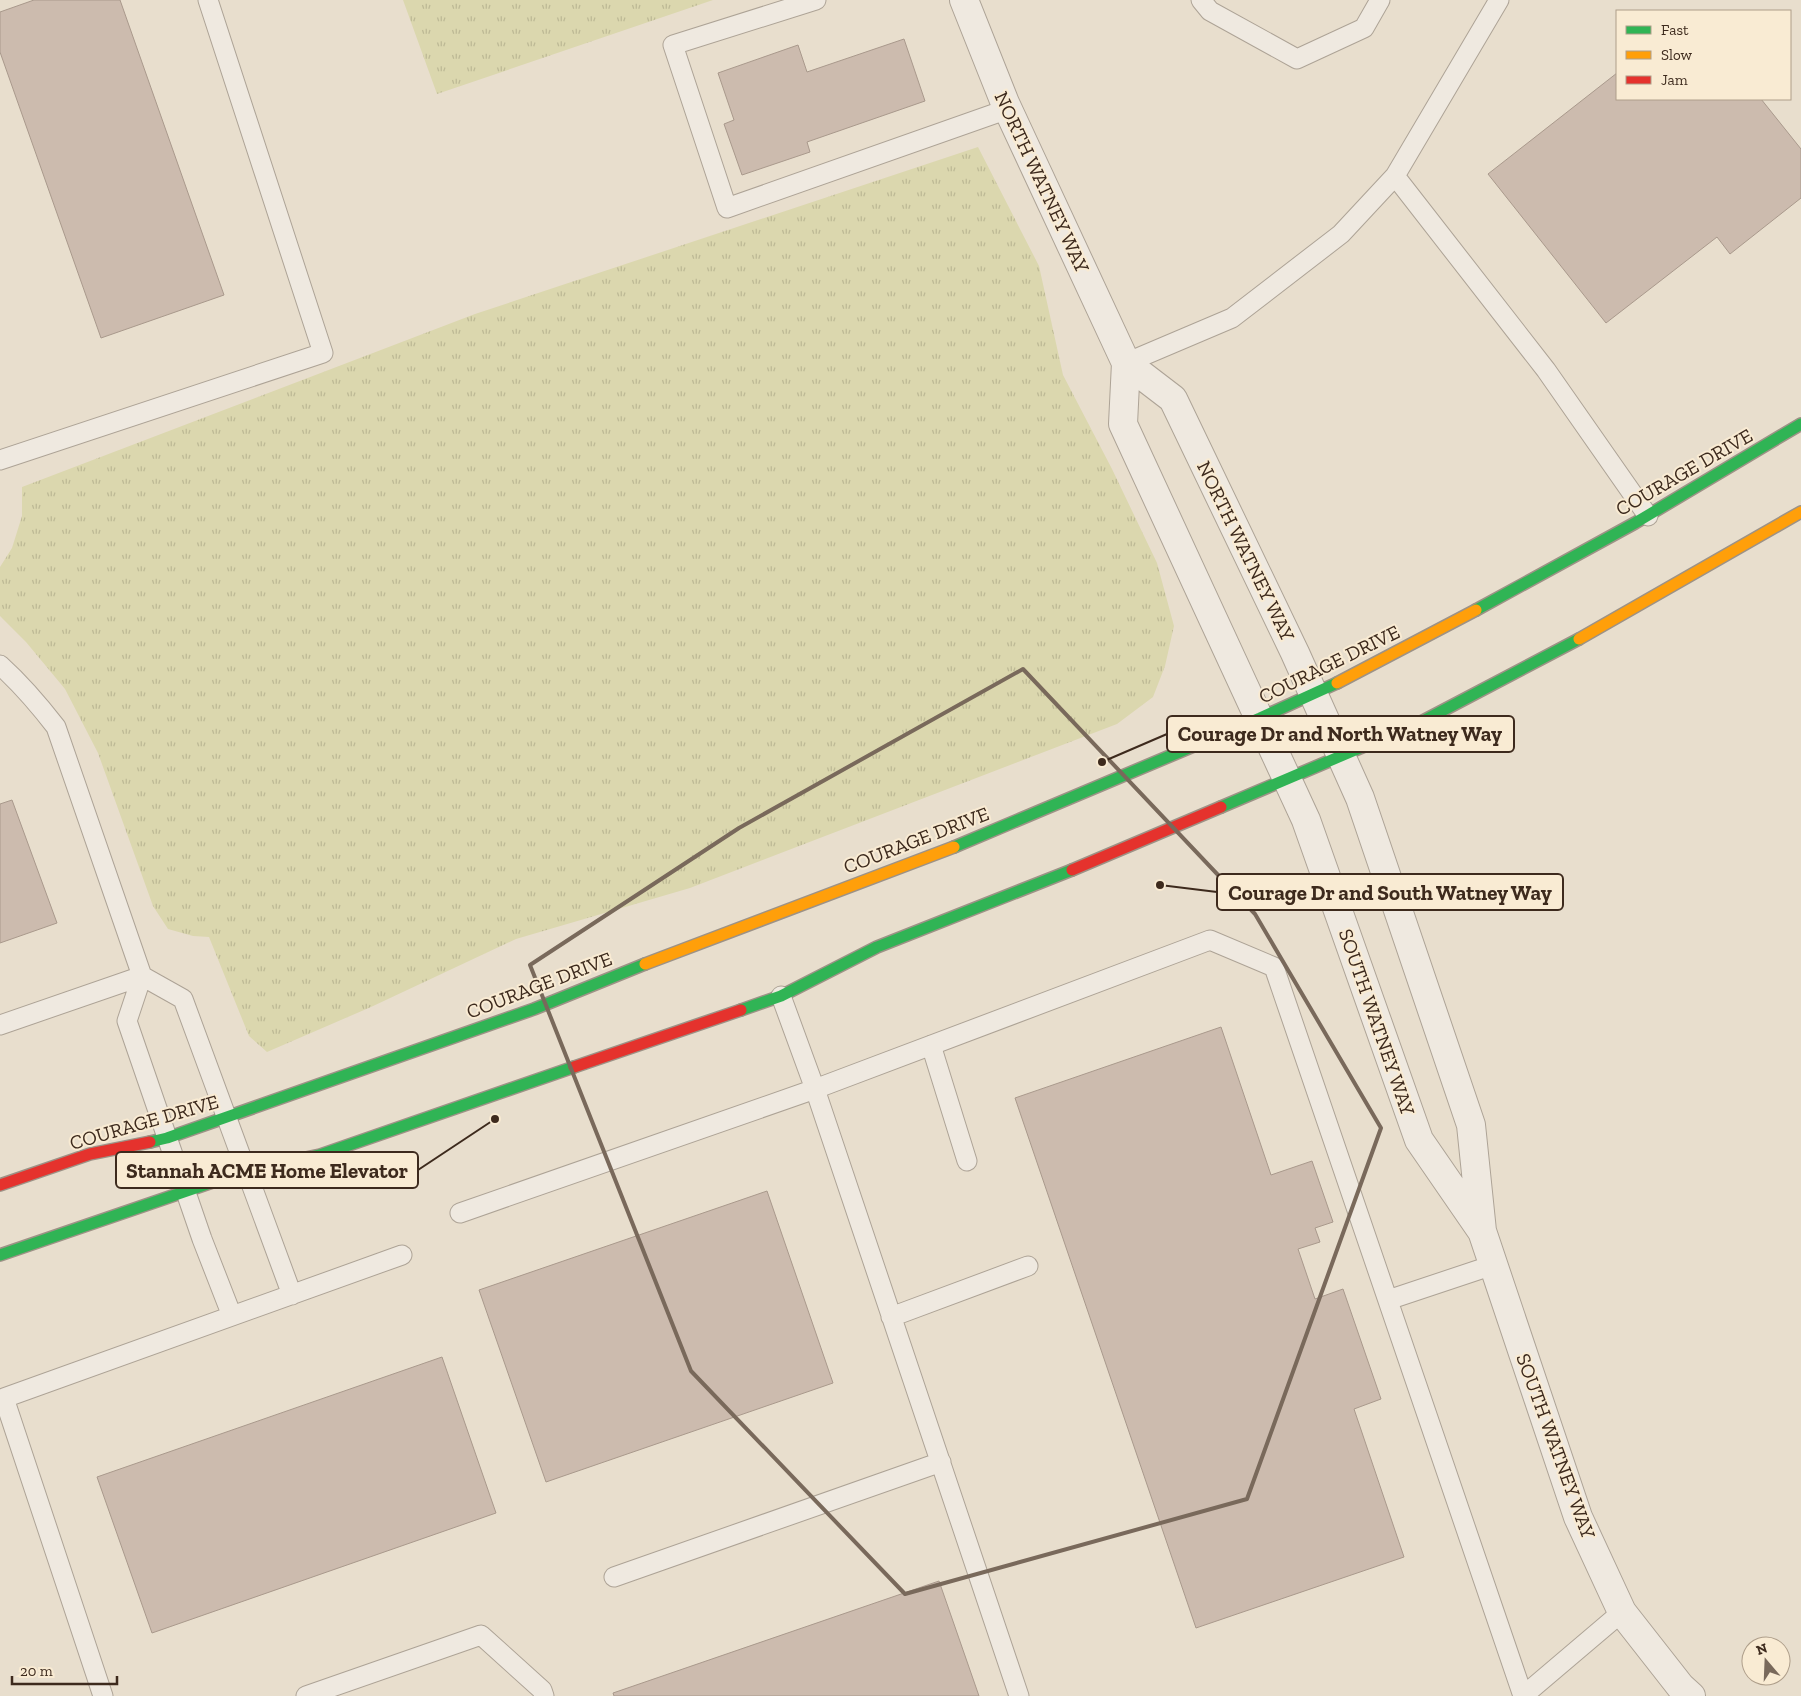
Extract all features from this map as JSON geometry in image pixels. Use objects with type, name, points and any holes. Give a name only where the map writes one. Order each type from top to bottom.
[{"type":"street","name":"NORTH WATNEY WAY","points":[[964,0],[1008,109],[1126,363],[1173,399],[1341,757]]},
{"type":"street","name":"NORTH WATNEY WAY","points":[[1126,363],[1123,424],[1260,718]]},
{"type":"street","name":"COURAGE DRIVE","points":[[0,1185],[90,1154],[167,1138],[226,1119],[534,1009],[685,948],[932,856],[1314,696],[1531,582],[1648,516],[1801,424]]},
{"type":"street","points":[[0,1255],[245,1170],[320,1155],[781,996],[877,947],[1105,857],[1422,722],[1572,644],[1801,512]]},
{"type":"street","name":"SOUTH WATNEY WAY","points":[[1260,718],[1306,820],[1419,1140],[1482,1231]]},
{"type":"street","name":"SOUTH WATNEY WAY","points":[[1341,757],[1360,798],[1471,1125],[1482,1231],[1578,1516],[1622,1612],[1680,1686],[1691,1696]]},
{"type":"lane","points":[[0,460],[323,353],[208,0]]},
{"type":"lane","points":[[816,0],[673,46],[727,208],[1008,109]]},
{"type":"lane","points":[[1201,0],[1210,11],[1297,59],[1364,28],[1380,0]]},
{"type":"lane","points":[[1126,363],[1232,318],[1341,234],[1395,176],[1499,0]]},
{"type":"lane","points":[[1395,176],[1546,370],[1648,516]]},
{"type":"lane","points":[[0,665],[37,702],[56,727],[142,976],[127,1020],[185,1190],[232,1316]]},
{"type":"lane","points":[[460,1213],[815,1089],[1210,940],[1274,967],[1523,1696],[1622,1612]]},
{"type":"lane","points":[[0,1025],[142,976],[183,1000],[292,1295]]},
{"type":"lane","points":[[781,996],[815,1089],[1020,1696]]},
{"type":"lane","points":[[931,1045],[967,1161]]},
{"type":"lane","points":[[103,1696],[2,1399],[402,1255]]},
{"type":"lane","points":[[891,1317],[1028,1266]]},
{"type":"lane","points":[[1388,1300],[1493,1266]]},
{"type":"lane","points":[[614,1577],[941,1462]]},
{"type":"lane","points":[[306,1696],[482,1635],[542,1690],[544,1696]]},
{"type":"highlighted area","points":[[1023,669],[1255,914],[1381,1128],[1247,1499],[905,1594],[691,1371],[530,965],[739,828]]},
{"type":"green space","points":[[403,0],[713,0],[437,94]]},
{"type":"green space","points":[[978,147],[1039,266],[1063,375],[1112,469],[1157,563],[1174,626],[1165,666],[1153,697],[1117,724],[690,888],[516,939],[371,1007],[267,1052],[249,1036],[209,937],[193,936],[168,929],[153,906],[98,753],[65,689],[26,642],[0,616],[0,567],[12,548],[22,516],[22,487],[475,314]]},
{"type":"building","points":[[34,0],[120,0],[224,295],[101,338],[0,52],[0,12]]},
{"type":"building","points":[[904,39],[925,101],[807,142],[810,152],[742,175],[724,124],[734,120],[718,73],[798,45],[807,72]]},
{"type":"building","points":[[1616,74],[1616,100],[1762,100],[1801,149],[1801,198],[1730,254],[1717,237],[1606,323],[1488,174]]},
{"type":"building","points":[[12,800],[57,923],[0,943],[0,804]]},
{"type":"building","points":[[1221,1027],[1271,1175],[1312,1161],[1333,1222],[1315,1228],[1320,1242],[1298,1249],[1315,1299],[1343,1289],[1381,1399],[1354,1409],[1404,1557],[1196,1628],[1015,1098]]},
{"type":"building","points":[[767,1191],[833,1383],[546,1482],[479,1290]]},
{"type":"building","points":[[442,1357],[496,1513],[152,1633],[97,1477]]},
{"type":"building","points":[[939,1581],[979,1696],[614,1696],[613,1693]]},
{"type":"traffic: fast","points":[[1476,610],[1635,523],[1801,424]]},
{"type":"traffic: fast","points":[[1221,807],[1421,722],[1579,639]]},
{"type":"traffic: fast","points":[[954,847],[1260,718],[1337,683]]},
{"type":"traffic: fast","points":[[741,1010],[781,996],[877,947],[1072,870]]},
{"type":"traffic: fast","points":[[150,1142],[167,1138],[534,1009],[645,964]]},
{"type":"traffic: fast","points":[[0,1255],[245,1171],[320,1155],[574,1067]]},
{"type":"traffic: slow","points":[[1579,639],[1801,512]]},
{"type":"traffic: slow","points":[[1337,683],[1476,610]]},
{"type":"traffic: slow","points":[[645,964],[954,847]]},
{"type":"traffic: jam","points":[[1072,870],[1221,807]]},
{"type":"traffic: jam","points":[[574,1067],[741,1010]]},
{"type":"traffic: jam","points":[[0,1185],[90,1154],[150,1142]]},
{"type":"place","name":"Courage Dr and North Watney Way","points":[[1102,762]]},
{"type":"place","name":"Courage Dr and South Watney Way","points":[[1160,885]]},
{"type":"place","name":"Stannah ACME Home Elevator","points":[[495,1119]]}]
